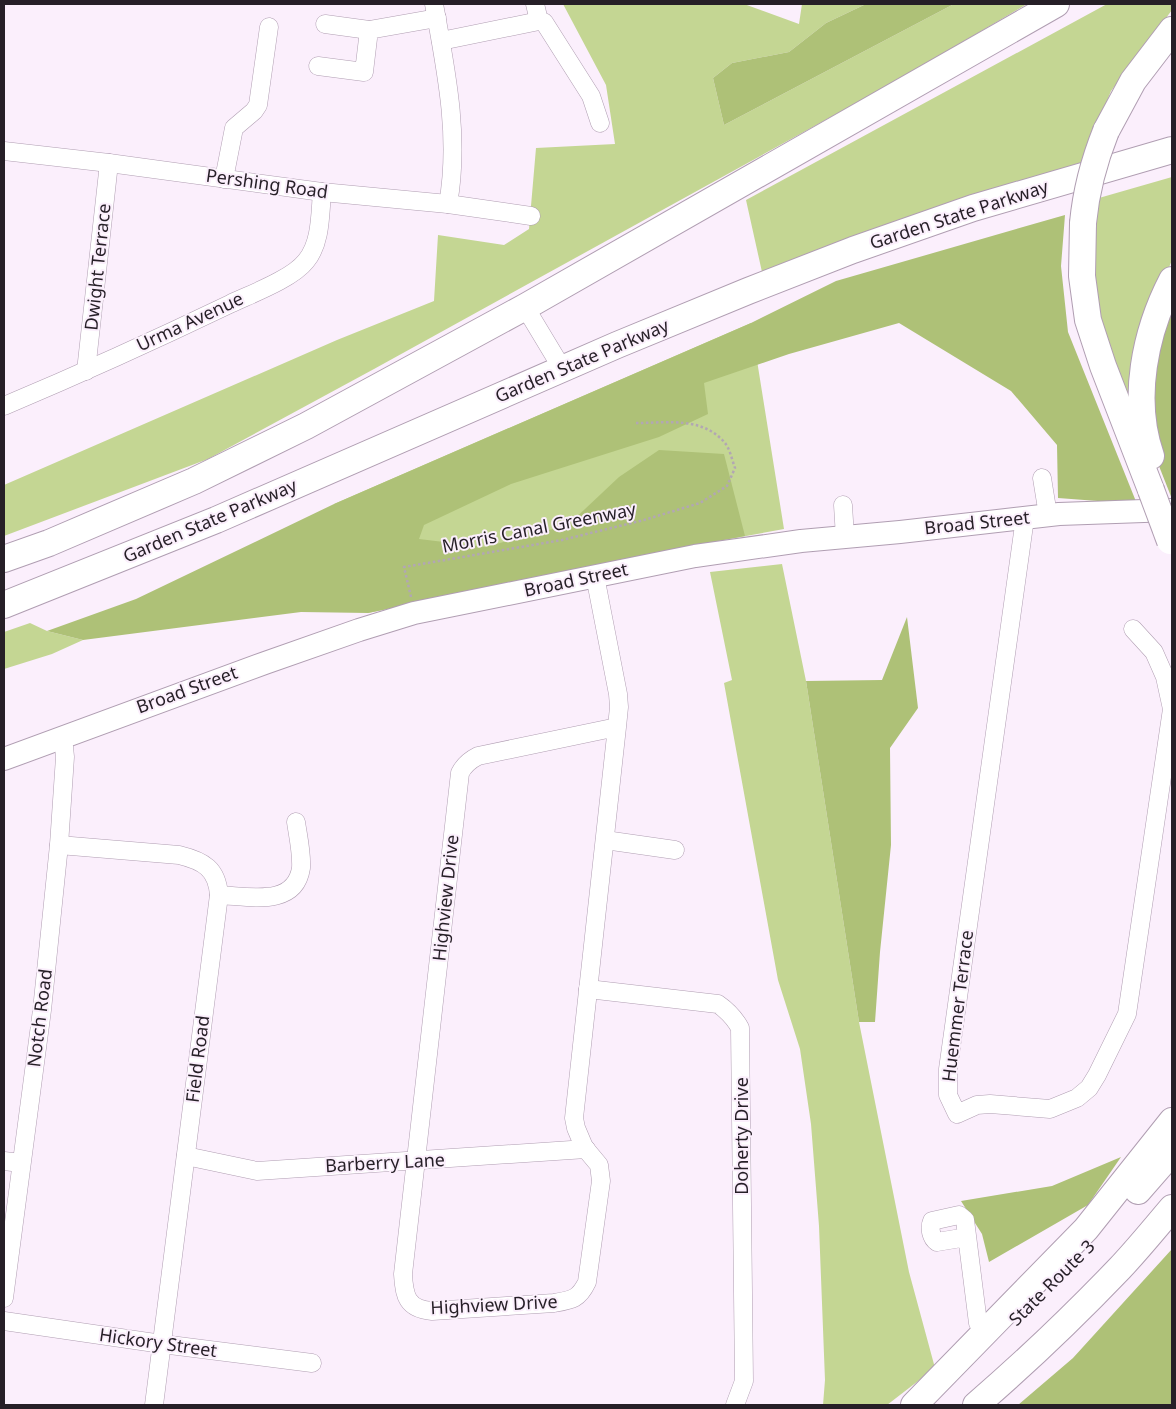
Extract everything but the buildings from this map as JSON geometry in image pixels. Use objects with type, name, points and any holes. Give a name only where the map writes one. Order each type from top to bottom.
[{"type":"highway","points":[[4,559],[50,543],[194,480],[306,426],[526,307],[1056,4]]},
{"type":"highway","points":[[1165,500],[1103,366],[1088,320],[1082,276],[1082,223],[1088,184],[1106,131],[1133,81],[1172,30]]},
{"type":"highway","name":"Garden State Parkway","points":[[4,606],[216,520],[564,370],[617,345],[853,250],[973,208],[1172,150]]},
{"type":"highway","points":[[1171,543],[1165,500],[1150,453],[1143,417],[1142,388],[1150,337],[1172,280]]},
{"type":"highway","points":[[914,1405],[1086,1229],[1172,1121]]},
{"type":"highway","name":"State Route 3","points":[[923,1405],[1069,1269],[1172,1152]]},
{"type":"highway","points":[[976,1405],[1001,1385],[1078,1311],[1121,1267],[1172,1208]]},
{"type":"main road","name":"Broad Street","points":[[4,759],[274,659],[414,613],[695,556],[801,541],[1025,518],[1165,500]]},
{"type":"street","points":[[535,4],[539,21]]},
{"type":"street","points":[[325,24],[369,30],[436,11],[450,93],[452,184],[448,204]]},
{"type":"street","points":[[441,41],[539,21],[544,22],[591,96],[600,123]]},
{"type":"street","points":[[224,179],[234,128],[254,111],[258,105],[269,27]]},
{"type":"street","points":[[318,66],[364,72],[369,30]]},
{"type":"street","name":"Pershing Road","points":[[4,151],[109,163],[322,192],[448,204],[531,216]]},
{"type":"street","name":"Dwight Terrace","points":[[86,371],[109,163]]},
{"type":"street","name":"Urma Avenue","points":[[4,406],[86,371],[206,315],[298,269],[314,251],[322,192]]},
{"type":"street","points":[[526,307],[564,370]]},
{"type":"street","points":[[1042,478],[1048,515]]},
{"type":"street","points":[[843,505],[845,537]]},
{"type":"street","name":"Huemmer Terrace","points":[[1025,518],[948,1069],[948,1095],[957,1114],[977,1105],[990,1104],[1050,1109],[1077,1098],[1089,1088],[1097,1075],[1127,1014],[1172,709],[1165,677],[1154,652],[1133,629]]},
{"type":"street","name":"Highview Drive","points":[[595,576],[619,707],[617,728],[605,840],[574,1118],[576,1128],[586,1149],[598,1165],[601,1181],[587,1282],[583,1291],[576,1298],[554,1304],[432,1311],[416,1307],[406,1296],[403,1274],[458,781],[462,767],[478,756],[617,728]]},
{"type":"street","name":"Notch Road","points":[[4,1298],[42,1010],[59,845],[65,757],[63,737]]},
{"type":"street","points":[[220,895],[276,897],[290,890],[300,870],[296,822]]},
{"type":"street","points":[[605,840],[675,850]]},
{"type":"street","name":"Field Road","points":[[59,845],[179,855],[203,864],[213,872],[218,881],[220,895],[154,1405]]},
{"type":"street","name":"Doherty Drive","points":[[588,989],[718,1004],[727,1010],[740,1028],[744,1380],[735,1405]]},
{"type":"street","name":"Barberry Lane","points":[[186,1156],[257,1171],[586,1149]]},
{"type":"street","points":[[4,1160],[21,1163]]},
{"type":"street","points":[[967,1237],[937,1242],[934,1240],[930,1227],[932,1221],[959,1215],[964,1220],[967,1237],[978,1323],[985,1333]]},
{"type":"street","name":"Hickory Street","points":[[4,1321],[312,1363]]},
{"type":"path","name":"Morris Canal Greenway","points":[[414,613],[404,567],[562,540],[644,520],[700,503],[726,486],[735,468],[726,444],[707,428],[684,422],[636,423]]},
{"type":"green space","points":[[563,4],[744,4],[799,24],[802,4],[866,4],[826,23],[789,52],[732,63],[713,78],[724,125],[954,4],[1027,4],[907,75],[208,459],[4,536],[4,485],[337,340],[434,301],[438,235],[504,245],[529,229],[536,148],[615,144],[606,85]]},
{"type":"green space","points":[[866,4],[954,4],[724,125],[713,78],[732,63],[789,52],[826,23]]},
{"type":"green space","points":[[1107,4],[1172,4],[1172,10],[1111,91],[1082,162],[762,272],[746,200]]},
{"type":"green space","points":[[1172,177],[1172,260],[1136,349],[1133,437],[1090,314],[1092,200]]},
{"type":"green space","points":[[1065,215],[1061,266],[1068,332],[1137,504],[1058,498],[1057,445],[1011,391],[899,323],[789,354],[704,383],[708,414],[659,437],[511,484],[424,525],[419,539],[485,547],[568,525],[619,477],[659,450],[724,454],[745,536],[368,613],[301,612],[83,640],[47,631],[136,599],[334,504],[751,323],[836,281]]},
{"type":"green space","points":[[1172,301],[1172,499],[1159,466],[1150,426],[1163,317]]},
{"type":"green space","points":[[751,323],[784,529],[691,546],[368,613],[334,504]]},
{"type":"green space","points":[[782,564],[806,681],[859,1022],[909,1272],[935,1368],[887,1405],[823,1405],[825,1380],[819,1226],[811,1124],[800,1049],[778,980],[724,683],[732,680],[710,572]]},
{"type":"green space","points":[[907,617],[918,708],[890,748],[891,845],[875,1022],[859,1022],[806,681],[882,680]]},
{"type":"green space","points":[[30,623],[47,631],[83,640],[52,654],[4,669],[4,632]]},
{"type":"green space","points":[[1121,1157],[1088,1205],[989,1262],[982,1234],[961,1201],[1052,1186]]},
{"type":"green space","points":[[1172,1249],[1172,1405],[1018,1405],[1073,1358]]}]
